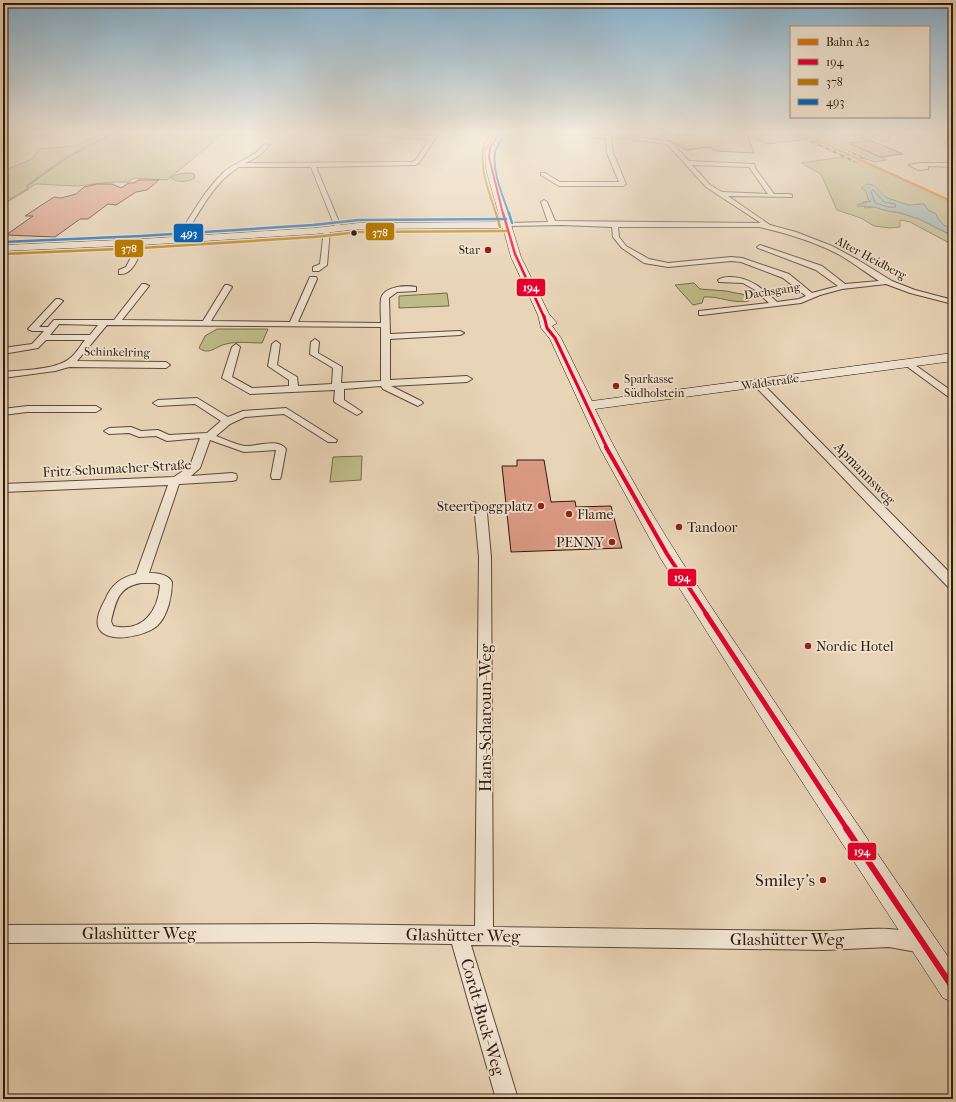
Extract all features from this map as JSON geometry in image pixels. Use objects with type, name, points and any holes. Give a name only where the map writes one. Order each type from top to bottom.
[{"type":"main road","points":[[494,184],[519,262],[544,315],[544,323],[555,338],[586,406],[618,469],[674,565],[783,733],[953,988]]},
{"type":"main road","points":[[3,247],[179,240],[389,226],[507,228]]},
{"type":"main road","name":"Waldstraße","points":[[586,406],[953,357]]},
{"type":"street","points":[[179,240],[217,184]]},
{"type":"street","points":[[321,184],[339,229]]},
{"type":"street","name":"Alter Heidberg","points":[[707,184],[718,194],[768,226],[818,243],[841,253],[888,282],[912,291],[953,302]]},
{"type":"street","points":[[764,184],[772,195]]},
{"type":"street","points":[[718,194],[790,196]]},
{"type":"street","points":[[544,202],[552,223]]},
{"type":"street","points":[[507,228],[552,223],[615,225],[744,223],[768,226]]},
{"type":"street","points":[[615,225],[616,238],[625,248],[649,261],[668,265],[736,259],[766,268],[788,277],[810,295]]},
{"type":"street","points":[[316,269],[323,265],[327,230]]},
{"type":"street","points":[[122,272],[129,268],[141,242]]},
{"type":"street","name":"Dachsgang","points":[[760,247],[818,268],[844,287]]},
{"type":"street","points":[[766,268],[788,257]]},
{"type":"street","points":[[722,280],[737,278],[754,285],[775,304]]},
{"type":"street","points":[[293,324],[312,279]]},
{"type":"street","name":"Dachsgang","points":[[702,313],[802,301],[810,295],[844,287],[888,282]]},
{"type":"street","points":[[116,323],[145,286]]},
{"type":"street","points":[[205,324],[228,287]]},
{"type":"street","points":[[413,289],[396,290],[386,296],[386,386],[418,403]]},
{"type":"street","points":[[51,329],[32,329],[59,301]]},
{"type":"street","points":[[3,351],[33,347],[57,322],[386,325]]},
{"type":"street","name":"Schinkelring","points":[[3,375],[55,368],[68,364],[74,360],[104,323]]},
{"type":"street","points":[[386,337],[460,334]]},
{"type":"street","name":"Schinkelring","points":[[44,337],[92,338]]},
{"type":"street","points":[[315,342],[314,354],[338,367],[339,401],[357,412]]},
{"type":"street","points":[[276,344],[272,366],[294,379],[288,398]]},
{"type":"street","points":[[236,347],[227,378],[250,391],[258,402]]},
{"type":"street","points":[[908,363],[953,396]]},
{"type":"street","name":"Schinkelring","points":[[68,364],[166,365]]},
{"type":"street","points":[[142,578],[175,481],[195,470],[204,442],[208,437],[228,421],[258,402],[288,398],[338,386],[467,379]]},
{"type":"street","name":"Apmannsweg","points":[[757,383],[953,584]]},
{"type":"street","points":[[258,402],[288,398]]},
{"type":"street","points":[[288,398],[332,440]]},
{"type":"street","points":[[158,403],[196,401],[228,421]]},
{"type":"street","points":[[3,412],[27,409],[96,410]]},
{"type":"street","points":[[110,432],[131,430],[140,434],[158,433],[167,438],[202,435],[244,448],[280,448],[276,476]]},
{"type":"street","name":"Fritz-Schumacher-Straße","points":[[3,488],[175,481],[232,477]]},
{"type":"street","name":"Hans-Scharoun-Weg","points":[[473,506],[481,513],[485,557],[484,935]]},
{"type":"street","points":[[142,578],[158,578],[166,582],[166,587],[155,620],[147,627],[138,630],[114,632],[107,630],[104,626],[104,621],[116,589],[128,580],[142,578]]},
{"type":"street","name":"Glashütter Weg","points":[[3,934],[484,935],[824,940],[889,938],[923,944]]},
{"type":"street","name":"Cordt-Buck-Weg","points":[[459,935],[507,1099]]},
{"type":"shaded area","points":[[3,184],[35,184],[12,198],[3,198]]},
{"type":"shaded area","points":[[45,184],[91,184],[77,186]]},
{"type":"shaded area","points":[[826,184],[910,184],[953,204],[953,231],[943,224],[936,214],[928,210],[924,204],[908,205],[866,191],[871,201],[863,202],[865,208],[874,207],[919,219],[953,236],[953,245],[910,222],[900,220],[900,227],[890,228],[874,226],[861,218],[837,210]]},
{"type":"shaded area","points":[[694,283],[700,289],[726,291],[746,295],[749,301],[737,302],[704,297],[702,303],[693,305],[675,285]]},
{"type":"shaded area","points":[[447,293],[449,306],[399,308],[399,296]]},
{"type":"shaded area","points":[[217,329],[268,329],[262,343],[230,343],[209,351],[199,348],[205,336]]},
{"type":"shaded area","points":[[362,456],[361,480],[330,482],[333,457]]},
{"type":"water","points":[[866,184],[873,185],[887,198],[908,205],[924,204],[928,210],[936,214],[943,224],[953,231],[953,236],[919,219],[901,213],[874,207],[858,206],[857,205],[871,201],[868,199],[866,191],[861,188]]},
{"type":"building","points":[[95,184],[113,184],[121,188],[127,184],[154,184],[147,190],[136,192],[116,205],[108,204],[88,219],[80,219],[55,237],[6,235],[33,216],[25,216],[54,197],[61,198],[76,194],[84,187]]},
{"type":"building","name":"Steertpoggplatz","points":[[517,460],[544,460],[551,502],[575,501],[576,507],[611,506],[622,548],[511,552],[502,466],[517,466]]},
{"type":"waterway","points":[[3,204],[28,189],[27,186],[29,184]]},
{"type":"rail line","name":"A2","points":[[914,184],[953,202]]},
{"type":"transit line","name":"378","points":[[487,184],[500,227]]},
{"type":"transit line","name":"194","points":[[496,184],[515,254],[544,315],[547,328],[555,338],[608,450],[667,554],[790,744],[953,988]]},
{"type":"transit line","name":"493","points":[[499,184],[512,223]]},
{"type":"transit line","name":"493","points":[[3,242],[141,236],[313,225],[359,220],[506,219]]},
{"type":"transit line","name":"378","points":[[3,254],[141,248],[314,237],[359,232],[506,231]]},
{"type":"place","name":"Star","points":[[488,250]]},
{"type":"place","name":"Sparkasse Südholstein","points":[[616,386]]},
{"type":"place","name":"Steertpoggplatz","points":[[541,506]]},
{"type":"place","name":"Flame","points":[[569,514]]},
{"type":"place","name":"Tandoor","points":[[679,527]]},
{"type":"place","name":"PENNY","points":[[612,542]]},
{"type":"place","name":"Nordic Hotel","points":[[808,646]]},
{"type":"place","name":"Smiley's","points":[[823,880]]}]
